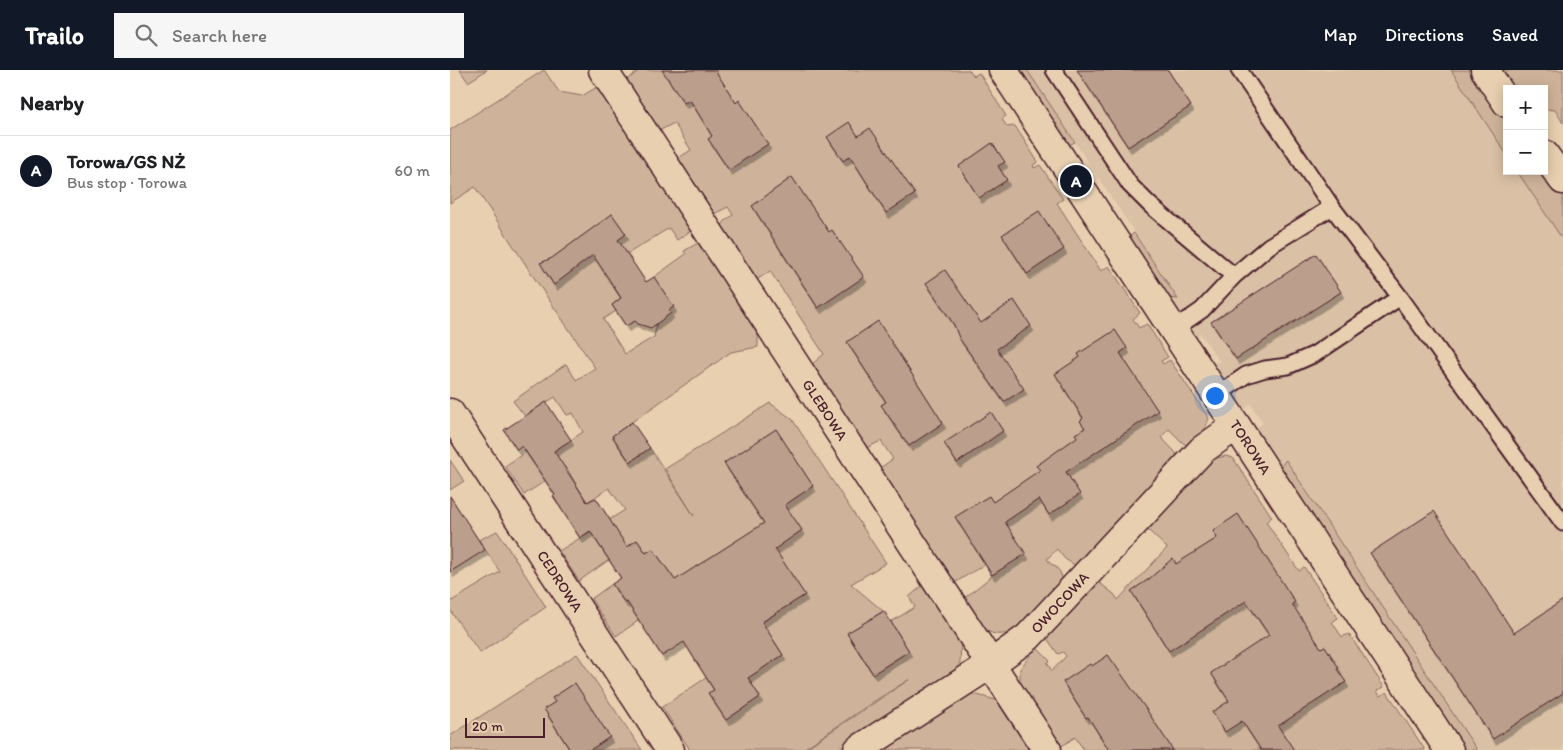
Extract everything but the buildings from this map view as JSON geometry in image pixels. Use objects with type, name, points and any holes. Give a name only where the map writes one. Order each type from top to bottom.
[{"type":"street","name":"GLEBOWA","points":[[602,70],[1047,750]]},
{"type":"street","name":"TOROWA","points":[[1003,70],[1449,750]]},
{"type":"street","points":[[1485,70],[1503,97]]},
{"type":"street","points":[[1548,159],[1563,180]]},
{"type":"street","name":"CEDROWA","points":[[450,413],[670,750]]},
{"type":"street","name":"OWOCOWA","points":[[858,750],[991,664],[1028,637],[1202,450],[1237,427]]},
{"type":"lane","points":[[1054,70],[1130,185],[1150,205],[1234,276]]},
{"type":"lane","points":[[1239,70],[1332,206],[1563,523]]},
{"type":"lane","points":[[1173,330],[1202,310],[1234,276],[1269,246],[1332,206]]},
{"type":"lane","points":[[1216,395],[1246,375],[1265,369],[1288,366],[1315,354],[1400,297]]},
{"type":"shaded area","points":[[460,70],[487,70],[468,82]]},
{"type":"shaded area","points":[[544,70],[559,92],[582,96],[597,87],[692,230],[677,240],[669,228],[616,261],[624,273],[610,282],[621,298],[612,305],[616,311],[603,319],[625,354],[654,337],[658,317],[673,307],[654,277],[686,254],[684,251],[698,243],[758,336],[758,347],[731,352],[612,436],[630,462],[650,448],[694,516],[665,469],[770,403],[792,419],[886,563],[851,584],[883,611],[847,634],[873,674],[909,651],[891,622],[915,607],[909,597],[922,586],[961,643],[960,663],[950,675],[836,750],[803,750],[910,679],[802,750],[688,750],[689,748],[662,707],[754,646],[717,589],[734,577],[764,621],[804,595],[790,573],[784,576],[769,553],[761,559],[745,536],[704,562],[711,572],[616,636],[591,599],[612,584],[625,603],[670,573],[653,549],[646,553],[637,540],[579,581],[559,551],[625,510],[609,488],[587,502],[566,467],[524,495],[505,466],[526,452],[534,464],[583,432],[573,413],[567,415],[555,397],[525,416],[513,401],[566,364],[576,380],[595,368],[475,187],[450,203],[450,130]],"holes":[[[771,636],[783,655],[767,665],[755,646]]]},
{"type":"shaded area","points":[[640,70],[969,70],[974,76],[979,73],[1006,116],[1002,119],[1007,127],[1015,126],[1038,162],[1033,165],[1034,168],[1040,165],[1063,199],[1057,203],[1101,271],[1109,266],[1140,313],[1133,319],[1139,328],[1147,324],[1168,357],[1161,361],[1163,364],[1170,360],[1209,418],[1204,431],[1192,445],[1184,444],[1169,429],[1161,437],[1176,453],[1177,461],[1078,567],[1065,559],[1057,549],[1047,559],[1060,572],[1064,582],[1039,611],[1017,629],[1006,634],[994,634],[980,626],[975,619],[963,599],[992,576],[985,564],[953,584],[877,470],[893,459],[881,441],[864,449],[810,366],[824,354],[770,271],[755,281],[720,228],[733,215],[728,207],[712,215],[676,162],[691,150],[674,123],[657,132],[624,82]]},
{"type":"shaded area","points":[[1017,70],[1027,70],[1075,142],[1067,146]]},
{"type":"shaded area","points":[[1027,70],[1451,70],[1503,149],[1503,175],[1520,175],[1563,240],[1563,750],[1477,750],[1287,460],[1279,468],[1254,429],[1263,423],[1250,403],[1245,410],[1246,417],[1211,363],[1220,362],[1200,333],[1197,340],[1165,295],[1178,298]]},
{"type":"shaded area","points":[[1451,70],[1476,70],[1503,115],[1503,149]]},
{"type":"shaded area","points":[[1501,70],[1563,70],[1563,123],[1555,110],[1548,109],[1548,85],[1511,85]]},
{"type":"shaded area","points":[[1548,174],[1563,194],[1563,240],[1520,175]]},
{"type":"shaded area","points":[[1134,233],[1178,299],[1169,298],[1127,238]]},
{"type":"shaded area","points":[[1226,456],[1233,458],[1272,517],[1266,522],[1299,571],[1304,567],[1338,618],[1332,622],[1342,637],[1349,634],[1384,687],[1377,691],[1380,696],[1387,692],[1425,750],[1084,750],[1075,737],[1059,748],[1020,683],[1020,669],[1036,647],[1050,661],[1047,663],[1052,671],[1066,656],[1063,652],[1058,654],[1046,637],[1097,581],[1114,594],[1118,600],[1167,548],[1146,528],[1212,459]]},
{"type":"shaded area","points":[[450,460],[464,481],[450,490]]},
{"type":"shaded area","points":[[1286,460],[1477,750],[1465,750],[1279,468]]},
{"type":"shaded area","points":[[497,531],[546,607],[480,653],[450,610],[450,602],[500,572],[479,540]]},
{"type":"shaded area","points":[[577,654],[642,750],[450,750],[450,736]]},
{"type":"shaded area","points":[[970,693],[996,700],[1029,750],[884,750]]},
{"type":"place","name":"Torowa/GS NŻ","points":[[1076,181]]}]
